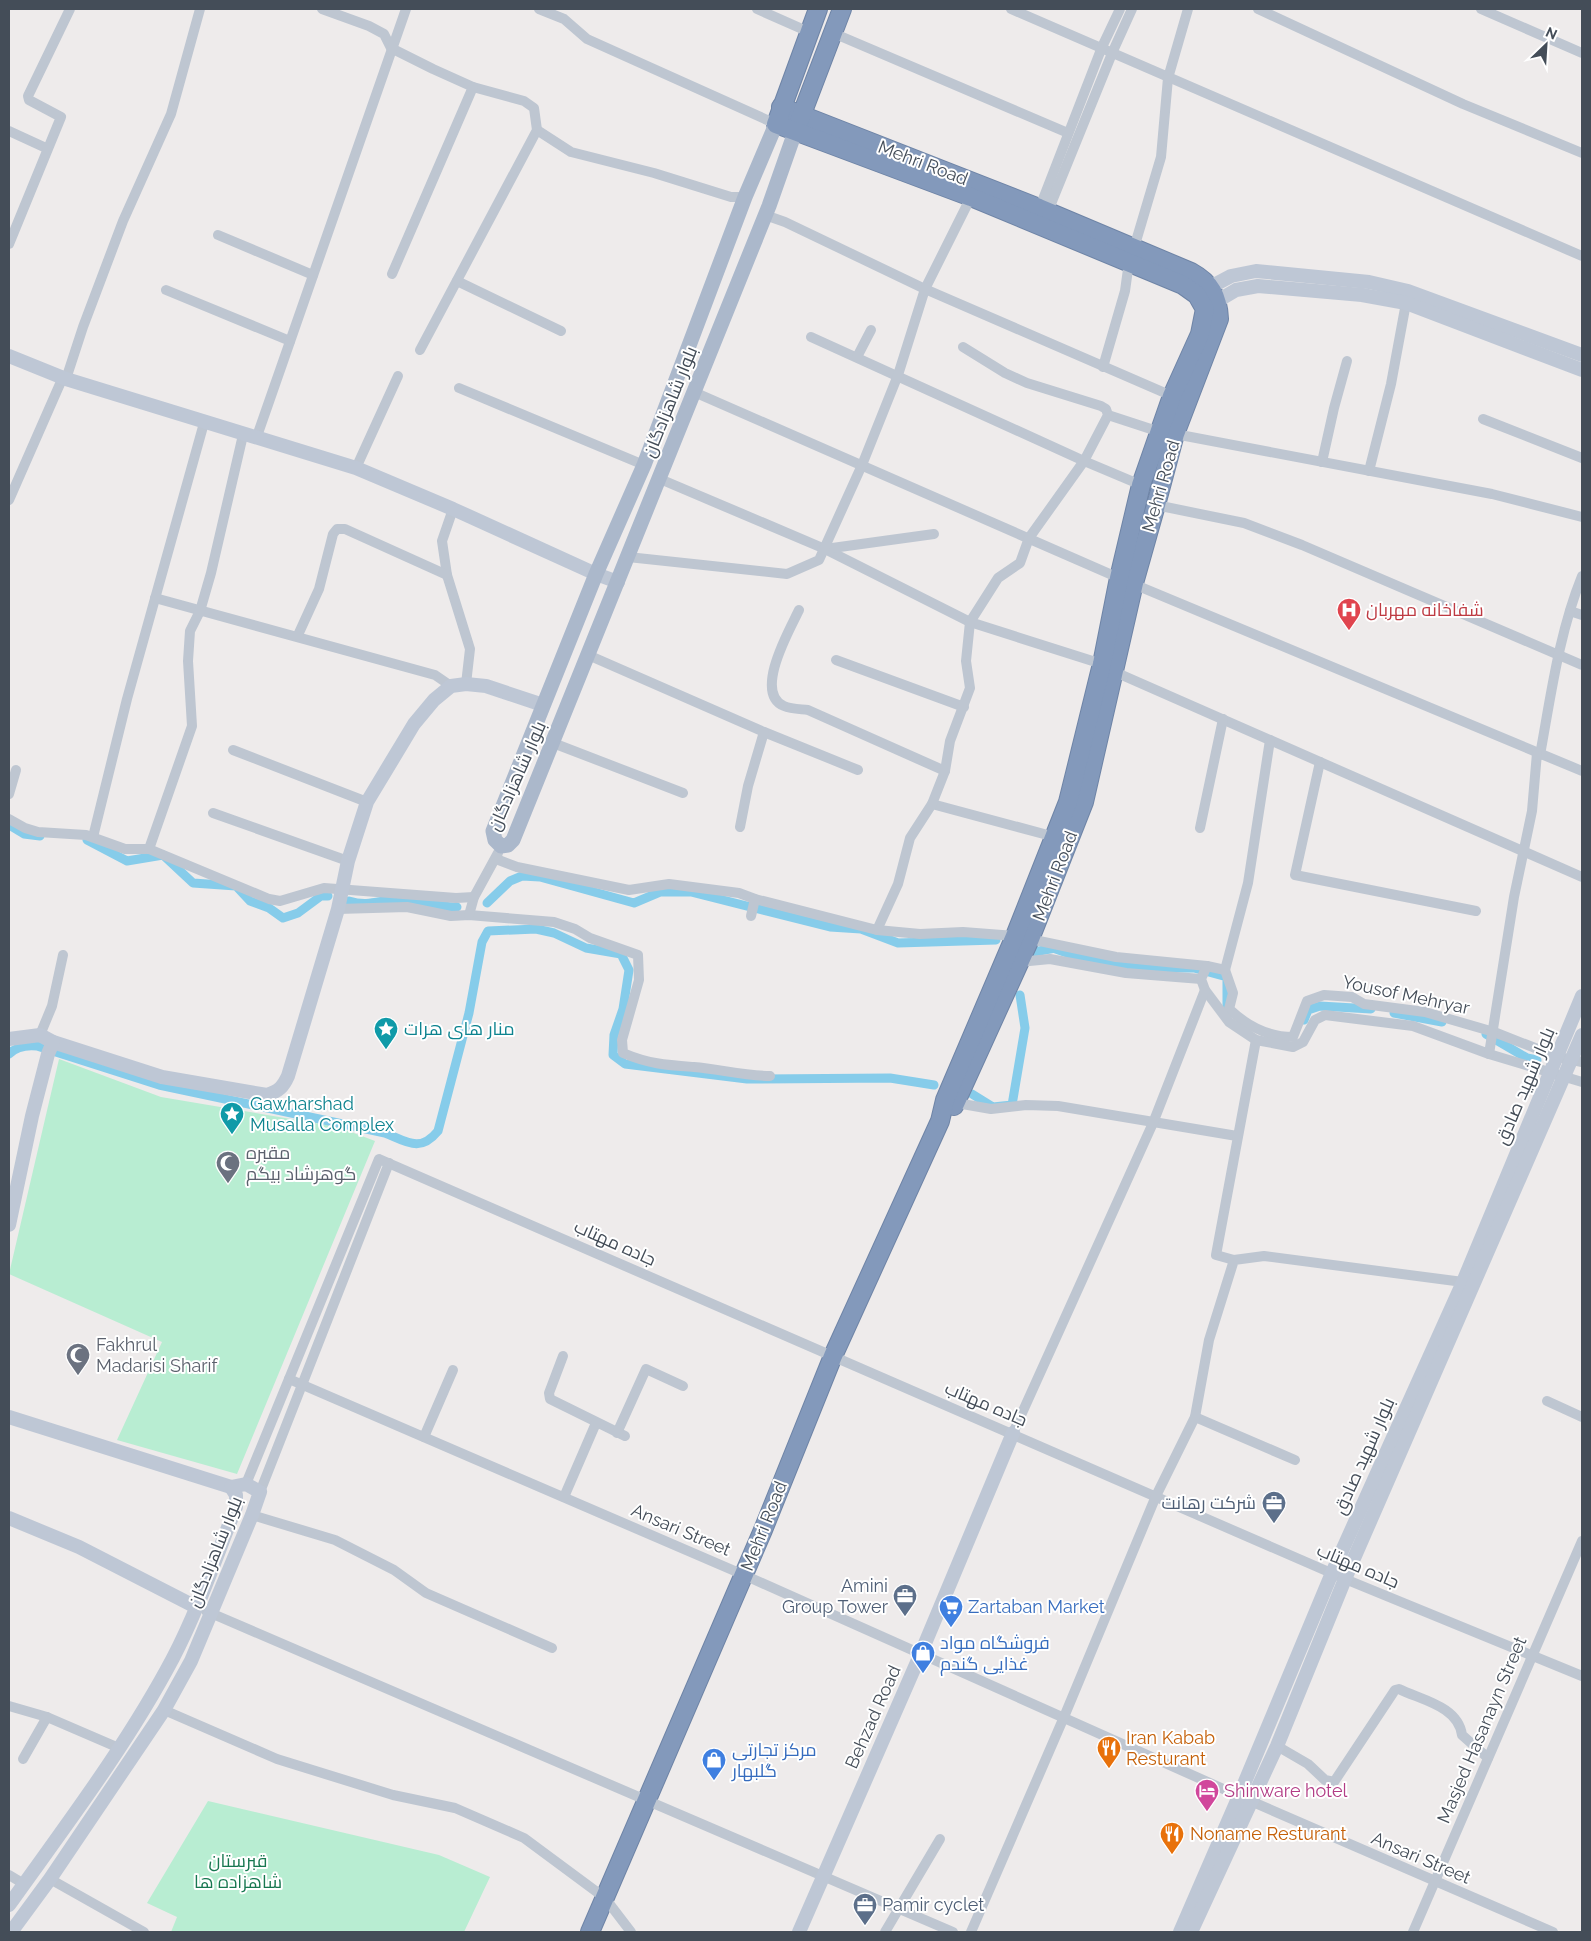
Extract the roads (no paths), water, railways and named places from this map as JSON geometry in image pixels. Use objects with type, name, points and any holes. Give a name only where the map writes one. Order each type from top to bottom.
[{"type":"highway","points":[[776,124],[818,9]]},
{"type":"highway","points":[[798,124],[842,9]]},
{"type":"highway","name":"Mehri Road","points":[[782,107],[798,124],[971,197],[1041,217]]},
{"type":"highway","name":"Mehri Road","points":[[776,124],[798,124],[1041,217],[1132,255],[1207,297],[1219,319],[1167,434],[1141,485],[1126,581],[1084,802],[1022,937],[951,1102]]},
{"type":"highway","name":"Mehri Road","points":[[1126,581],[1156,504],[1172,396],[1200,334],[1207,297]]},
{"type":"highway","name":"Mehri Road","points":[[590,1932],[744,1575],[833,1356],[940,1121],[1019,962],[1022,937],[1068,802],[1109,668]]},
{"type":"main road","name":"بلوار شاهزادگان","points":[[776,124],[745,196],[644,465],[596,574],[493,831],[499,852],[513,840],[553,743],[660,479],[764,216],[798,124]]},
{"type":"main road","points":[[1207,297],[1231,276],[1256,271],[1370,282],[1408,291],[1582,355]]},
{"type":"main road","points":[[1207,297],[1258,286],[1362,294],[1406,303],[1582,370]]},
{"type":"main road","points":[[9,356],[64,378],[249,437],[356,468],[618,582]]},
{"type":"main road","points":[[51,1048],[70,1046],[162,1077],[267,1095],[277,1092],[283,1087],[288,1076],[338,909],[348,861],[367,802],[414,724],[434,700],[451,686],[466,684],[486,686],[543,705]]},
{"type":"main road","name":"بلوار شهید صادق","points":[[1571,1060],[1582,996]]},
{"type":"main road","points":[[9,1040],[40,1035],[51,1048]]},
{"type":"main road","name":"بلوار شهید صادق","points":[[1191,1932],[1245,1799],[1332,1573],[1557,1076],[1571,1060],[1582,1035]]},
{"type":"main road","points":[[9,1225],[51,1048]]},
{"type":"main road","name":"بلوار شهید صادق","points":[[1180,1932],[1245,1799],[1277,1746],[1345,1579],[1557,1076]]},
{"type":"main road","points":[[9,1417],[231,1487]]},
{"type":"main road","name":"Behzad Road","points":[[799,1932],[921,1653],[1014,1433]]},
{"type":"main road","name":"بلوار شاهزادگان","points":[[9,1905],[119,1748],[166,1670],[196,1607],[236,1506],[236,1496],[231,1487],[246,1484],[260,1492],[191,1661],[164,1710],[50,1879],[11,1932]]},
{"type":"main road","points":[[9,1518],[79,1547],[196,1607]]},
{"type":"street","points":[[9,244],[46,148],[61,117],[28,98],[70,9]]},
{"type":"street","points":[[9,500],[64,378],[124,221],[172,114],[200,9]]},
{"type":"street","points":[[322,9],[369,26],[384,34],[391,48],[473,87],[524,101],[534,108],[537,130],[420,350]]},
{"type":"street","points":[[149,848],[192,726],[188,661],[190,631],[200,611],[249,437],[290,341],[406,9]]},
{"type":"street","points":[[539,9],[564,20],[587,39],[776,124]]},
{"type":"street","points":[[757,9],[809,32]]},
{"type":"street","points":[[1011,9],[1113,51],[1168,78],[1582,256]]},
{"type":"street","points":[[1041,217],[1068,133],[1102,47],[1120,9]]},
{"type":"street","points":[[1041,217],[1132,9]]},
{"type":"street","points":[[1103,367],[1125,291],[1132,255],[1161,156],[1168,78],[1188,9]]},
{"type":"street","points":[[1258,9],[1463,104],[1582,153]]},
{"type":"street","points":[[1481,9],[1582,53]]},
{"type":"street","points":[[833,33],[1068,133]]},
{"type":"street","points":[[392,274],[473,87]]},
{"type":"street","points":[[537,130],[571,152],[654,173],[731,197],[745,196]]},
{"type":"street","points":[[9,131],[46,148]]},
{"type":"street","points":[[628,557],[787,574],[819,560],[862,465],[898,375],[926,289],[971,197]]},
{"type":"street","points":[[764,216],[785,222],[926,289],[1172,396]]},
{"type":"street","points":[[218,235],[312,276]]},
{"type":"street","points":[[457,281],[561,331]]},
{"type":"street","points":[[166,290],[290,341]]},
{"type":"street","points":[[1369,471],[1391,384],[1406,303]]},
{"type":"street","points":[[857,357],[871,330]]},
{"type":"street","points":[[811,337],[1141,485]]},
{"type":"street","points":[[877,930],[898,884],[910,838],[932,804],[945,771],[950,741],[970,688],[966,661],[970,622],[998,578],[1020,563],[1029,538],[1084,461],[1108,415],[1106,409],[1101,406],[1044,389],[1005,374],[963,347]]},
{"type":"street","points":[[1322,462],[1347,361]]},
{"type":"street","points":[[356,468],[398,376]]},
{"type":"street","points":[[459,388],[644,465]]},
{"type":"street","points":[[694,392],[1126,581],[1582,771]]},
{"type":"street","points":[[1108,415],[1167,434],[1492,494],[1582,517]]},
{"type":"street","points":[[1483,419],[1582,458]]},
{"type":"street","points":[[93,837],[155,598],[204,423]]},
{"type":"street","points":[[660,479],[825,549],[970,622],[1109,668],[1582,877]]},
{"type":"street","points":[[1156,504],[1244,523],[1294,542],[1582,665]]},
{"type":"street","points":[[453,509],[442,541],[447,575],[470,649],[466,684]]},
{"type":"street","points":[[298,636],[319,589],[337,529],[345,529],[447,575]]},
{"type":"street","points":[[825,549],[934,534]]},
{"type":"street","points":[[1489,1054],[1499,983],[1532,811],[1539,754],[1558,655],[1582,576]]},
{"type":"street","points":[[155,598],[435,674],[451,686]]},
{"type":"street","points":[[799,610],[774,666],[771,680],[778,702],[785,706],[808,710],[945,771]]},
{"type":"street","points":[[1570,611],[1582,615]]},
{"type":"street","points":[[588,655],[764,732],[858,770]]},
{"type":"street","points":[[836,660],[964,707]]},
{"type":"street","points":[[1200,828],[1223,719]]},
{"type":"street","points":[[740,827],[748,786],[764,732]]},
{"type":"street","points":[[469,914],[474,897],[499,852],[517,867],[629,890],[669,884],[739,893],[755,899],[877,930],[920,934],[963,932],[1022,937],[1116,957],[1207,966],[1225,970],[1248,884],[1270,740]]},
{"type":"street","points":[[553,743],[683,793]]},
{"type":"street","points":[[233,750],[367,802]]},
{"type":"street","points":[[1320,762],[1295,875],[1476,911]]},
{"type":"street","points":[[9,794],[16,770]]},
{"type":"street","points":[[932,804],[1055,837]]},
{"type":"street","points":[[213,813],[348,861]]},
{"type":"street","points":[[9,819],[25,828],[38,832],[93,837],[125,849],[149,848],[269,899],[280,901],[324,888],[456,898],[474,897]]},
{"type":"street","points":[[751,916],[755,899]]},
{"type":"street","points":[[338,909],[407,907],[450,916],[469,914],[554,922],[575,929],[590,938],[638,955],[639,980],[622,1040],[623,1053],[636,1059],[674,1068],[694,1067],[734,1074],[770,1076]]},
{"type":"street","points":[[40,1035],[52,1006],[63,955]]},
{"type":"street","points":[[1019,962],[1050,959],[1126,973],[1201,979],[1207,966]]},
{"type":"street","name":"Yousof Mehryar","points":[[1225,970],[1233,993],[1229,1009],[1244,1023],[1277,1037],[1293,1036],[1307,1001],[1324,995],[1352,997],[1364,1004],[1426,1012],[1492,1037],[1571,1060]]},
{"type":"street","name":"Yousof Mehryar","points":[[1201,979],[1205,990],[1230,1022],[1256,1040],[1293,1047],[1303,1042],[1315,1020],[1325,1015],[1413,1026],[1489,1054],[1582,1082]]},
{"type":"street","points":[[1014,1433],[1153,1123],[1205,990]]},
{"type":"street","points":[[1256,1040],[1216,1254],[1234,1260],[1264,1256],[1463,1282]]},
{"type":"street","points":[[951,1102],[991,1109],[1026,1105],[1058,1106],[1237,1136]]},
{"type":"street","name":"جاده مهتاب","points":[[289,1379],[379,1159],[1014,1433],[1345,1579],[1582,1676]]},
{"type":"street","points":[[260,1492],[389,1163]]},
{"type":"street","points":[[971,1932],[1064,1717],[1156,1496],[1195,1416],[1208,1340],[1234,1260]]},
{"type":"street","points":[[563,1356],[549,1393],[550,1399],[621,1434],[646,1369],[683,1386]]},
{"type":"street","points":[[424,1436],[453,1370]]},
{"type":"street","points":[[246,1484],[289,1379]]},
{"type":"street","name":"Ansari Street","points":[[289,1379],[921,1653],[1245,1799],[1433,1881],[1532,1928],[1553,1932]]},
{"type":"street","points":[[1547,1401],[1582,1417]]},
{"type":"street","points":[[1195,1416],[1295,1460]]},
{"type":"street","points":[[564,1498],[596,1422]]},
{"type":"street","points":[[252,1515],[335,1540],[394,1570],[426,1593],[552,1648]]},
{"type":"street","name":"Masjed Hasanayn Street","points":[[1413,1932],[1433,1881],[1582,1541]]},
{"type":"street","points":[[196,1607],[648,1800],[898,1911],[953,1932]]},
{"type":"street","points":[[1277,1746],[1308,1764],[1325,1780],[1334,1782],[1394,1690],[1399,1689],[1447,1712],[1460,1726],[1462,1735],[1488,1758]]},
{"type":"street","points":[[9,1706],[47,1717],[119,1748]]},
{"type":"street","points":[[164,1710],[277,1759],[393,1795],[455,1808],[524,1838],[605,1898],[631,1932]]},
{"type":"street","points":[[23,1759],[47,1717]]},
{"type":"street","points":[[885,1932],[940,1839]]},
{"type":"street","points":[[9,1875],[24,1884]]},
{"type":"street","points":[[50,1879],[144,1932]]},
{"type":"waterway","points":[[9,825],[24,834],[40,836]]},
{"type":"waterway","points":[[87,840],[127,861],[163,855],[193,883],[236,886],[250,901],[269,908],[283,918],[298,913],[321,896],[328,896]]},
{"type":"waterway","points":[[487,903],[510,881],[522,876],[540,877],[634,903],[660,892],[691,892],[830,927],[861,929],[898,943],[996,940]]},
{"type":"waterway","points":[[349,901],[368,903],[406,899],[457,907]]},
{"type":"waterway","points":[[9,1054],[15,1049],[37,1046],[159,1085],[385,1133],[413,1144],[419,1144],[431,1138],[438,1131],[469,1013],[482,942],[488,931],[536,929],[554,933],[586,948],[621,954],[629,970],[623,1009],[614,1035],[613,1055],[625,1064],[747,1079],[890,1078],[934,1085]]},
{"type":"waterway","points":[[1053,948],[1081,958],[1136,968],[1194,968],[1227,977],[1227,1008]]},
{"type":"waterway","points":[[1034,952],[1055,948]]},
{"type":"waterway","points":[[972,1094],[993,1107],[1012,1105],[1025,1028],[1020,995]]},
{"type":"waterway","points":[[1304,1020],[1308,1010],[1320,1006],[1371,1009]]},
{"type":"waterway","points":[[1394,1013],[1442,1022]]},
{"type":"waterway","points":[[1486,1034],[1527,1058],[1537,1060]]},
{"type":"place","name":"شفاخانه مهربان","points":[[1349,631]]},
{"type":"place","name":"منار های هرات","points":[[386,1050]]},
{"type":"place","name":"Gawharshad Musalla Complex","points":[[232,1135]]},
{"type":"place","name":"مقبره گوهرشاد بیگم","points":[[228,1184]]},
{"type":"place","name":"Fakhrul Madarisi Sharif","points":[[78,1376]]},
{"type":"place","name":"شرکت رهانت","points":[[1274,1524]]},
{"type":"place","name":"Amini Group Tower","points":[[905,1617]]},
{"type":"place","name":"Zartaban Market","points":[[951,1628]]},
{"type":"place","name":"فروشگاه مواد غذایی گندم","points":[[923,1674]]},
{"type":"place","name":"Iran Kabab Resturant","points":[[1109,1769]]},
{"type":"place","name":"مرکز تجارتی گلبهار","points":[[714,1781]]},
{"type":"place","name":"Shinware hotel","points":[[1207,1812]]},
{"type":"place","name":"Noname Resturant","points":[[1172,1855]]},
{"type":"place","name":"Pamir cyclet","points":[[865,1926]]},
{"type":"park label","name":"قبرستان شاهزاده ها","points":[[238,1871]]}]
